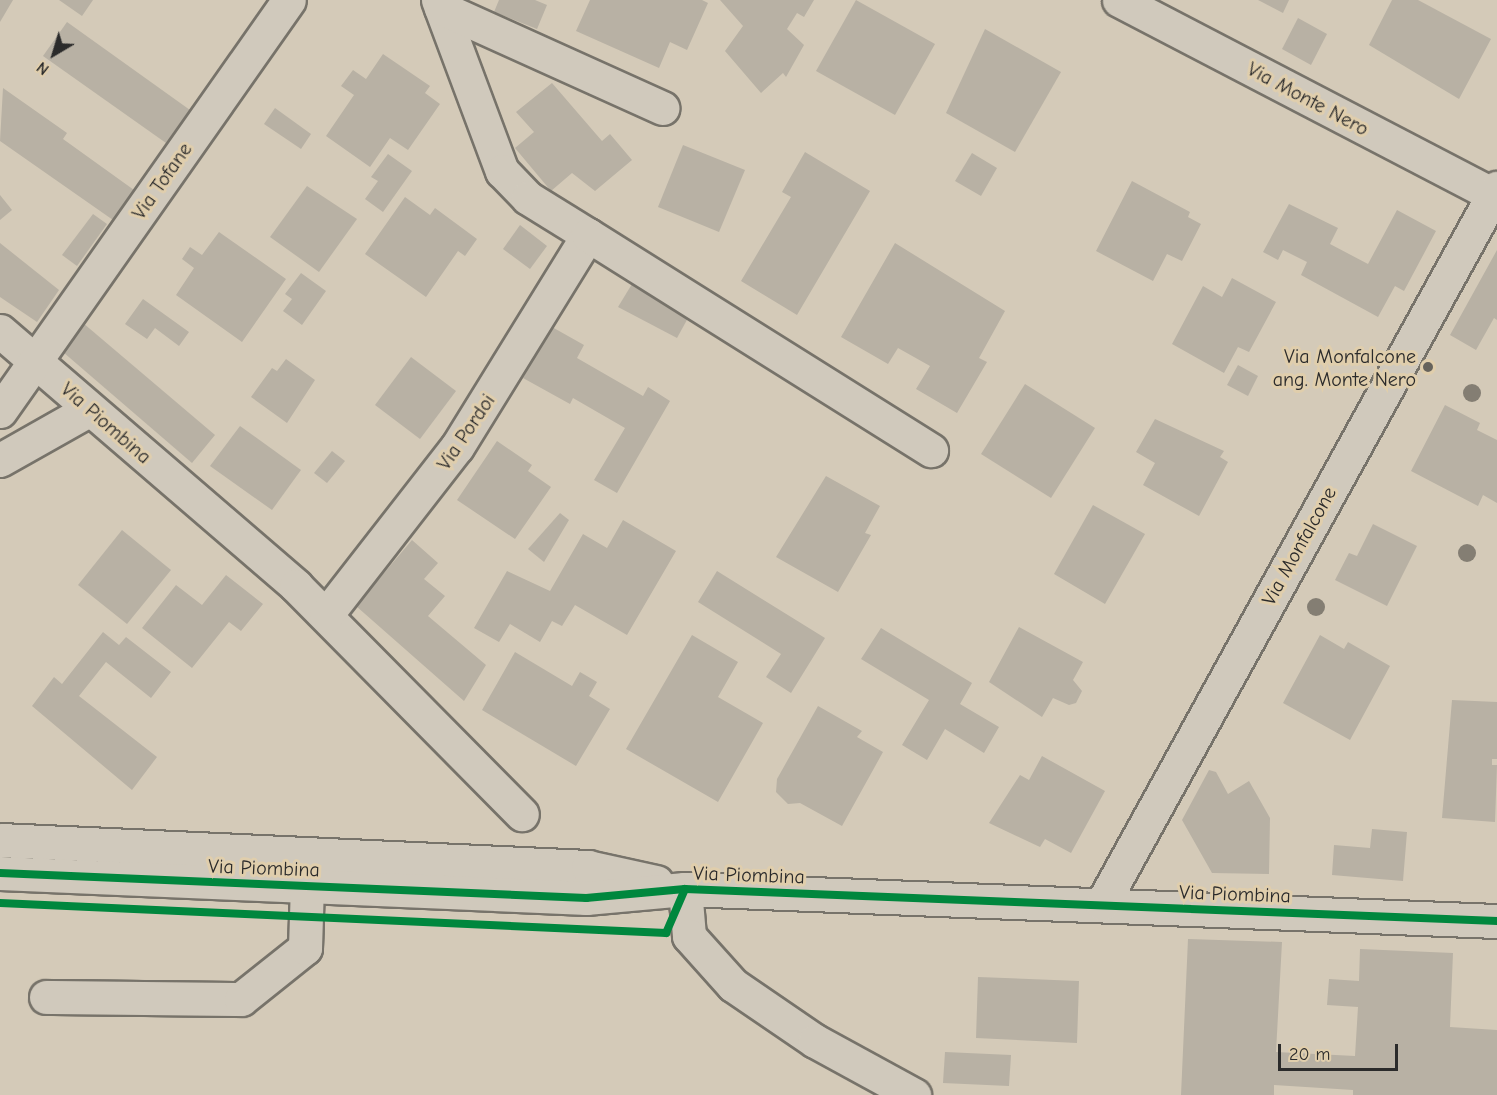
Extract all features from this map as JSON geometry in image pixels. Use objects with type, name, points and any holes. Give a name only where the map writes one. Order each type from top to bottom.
[{"type":"street","name":"Via Tofane","points":[[0,411],[289,0]]},
{"type":"street","name":"Via Monte Nero","points":[[1119,0],[1496,193]]},
{"type":"street","points":[[439,4],[662,108]]},
{"type":"street","points":[[439,4],[502,171],[528,198],[931,450]]},
{"type":"street","name":"Via Monfalcone","points":[[1102,904],[1496,193]]},
{"type":"street","name":"Via Pordoi","points":[[326,615],[458,447],[588,235]]},
{"type":"street","name":"Via Piombina","points":[[0,331],[326,615],[522,814]]},
{"type":"street","points":[[0,460],[90,409]]},
{"type":"street","name":"Via Piombina","points":[[0,840],[588,867],[684,889]]},
{"type":"street","name":"Via Piombina","points":[[0,873],[586,898],[684,889],[1497,921]]},
{"type":"street","points":[[46,997],[240,999],[305,948],[307,886]]},
{"type":"street","points":[[684,889],[689,936],[733,985],[796,1029],[914,1095]]},
{"type":"building","points":[[0,0],[13,0],[0,22]]},
{"type":"building","points":[[59,0],[93,0],[82,16]]},
{"type":"building","points":[[499,0],[535,0],[547,5],[537,29],[494,12]]},
{"type":"building","points":[[590,0],[702,0],[708,3],[687,50],[670,42],[659,68],[576,31]]},
{"type":"building","points":[[720,0],[814,0],[804,17],[797,13],[787,29],[804,45],[786,77],[783,73],[761,93],[725,51],[743,26]]},
{"type":"building","points":[[856,0],[935,44],[895,115],[816,71]]},
{"type":"building","points":[[1258,0],[1289,0],[1283,13]]},
{"type":"building","points":[[1392,0],[1418,0],[1491,39],[1459,99],[1369,45]]},
{"type":"building","points":[[1298,18],[1327,34],[1311,65],[1282,49]]},
{"type":"building","points":[[67,22],[190,110],[166,143],[43,56]]},
{"type":"building","points":[[985,29],[1061,72],[1015,152],[946,113]]},
{"type":"building","points":[[383,54],[430,86],[425,93],[440,104],[408,150],[390,138],[370,167],[326,136],[354,95],[341,86],[353,70],[366,79]]},
{"type":"building","points":[[552,83],[602,141],[610,134],[632,160],[595,191],[572,173],[551,191],[515,148],[534,132],[516,112]]},
{"type":"building","points":[[3,88],[67,133],[63,139],[134,190],[113,220],[0,141]]},
{"type":"building","points":[[275,108],[311,134],[301,149],[264,124]]},
{"type":"building","points":[[683,145],[745,170],[719,232],[658,207]]},
{"type":"building","points":[[805,152],[870,191],[797,315],[741,281],[791,197],[782,192]]},
{"type":"building","points":[[972,153],[997,168],[981,196],[955,181]]},
{"type":"building","points":[[388,154],[412,171],[383,212],[365,199],[378,181],[371,177]]},
{"type":"building","points":[[1132,181],[1190,212],[1188,217],[1201,224],[1182,261],[1167,254],[1153,281],[1096,251]]},
{"type":"building","points":[[307,186],[357,219],[319,272],[270,237]]},
{"type":"building","points":[[0,195],[12,210],[0,220]]},
{"type":"building","points":[[405,197],[430,215],[435,208],[477,239],[465,256],[458,251],[426,297],[365,254]]},
{"type":"building","points":[[1289,204],[1338,228],[1330,244],[1368,264],[1397,210],[1436,231],[1404,291],[1395,286],[1378,317],[1301,275],[1307,262],[1283,250],[1278,260],[1263,252]]},
{"type":"building","points":[[93,214],[107,224],[77,266],[62,255]]},
{"type":"building","points":[[520,225],[547,246],[530,269],[503,249]]},
{"type":"building","points":[[219,232],[286,279],[242,342],[176,295],[194,268],[182,259],[190,247],[202,255]]},
{"type":"building","points":[[0,243],[59,290],[37,322],[0,297]]},
{"type":"building","points":[[895,243],[1005,311],[979,358],[987,362],[957,413],[916,389],[930,366],[898,348],[888,364],[841,337]]},
{"type":"building","points":[[1497,250],[1497,320],[1494,318],[1476,350],[1450,335]]},
{"type":"building","points":[[301,273],[326,291],[302,325],[283,311],[292,299],[285,294]]},
{"type":"building","points":[[1232,278],[1276,302],[1249,352],[1238,347],[1224,373],[1172,344],[1203,286],[1222,297]]},
{"type":"building","points":[[632,284],[688,318],[677,338],[618,307]]},
{"type":"building","points":[[143,299],[189,332],[179,346],[155,328],[147,339],[125,324]]},
{"type":"building","points":[[83,323],[215,435],[192,463],[63,352]]},
{"type":"building","points":[[552,327],[584,345],[577,358],[643,396],[648,387],[670,401],[617,493],[594,480],[625,428],[573,398],[570,404],[523,378]]},
{"type":"building","points":[[411,357],[456,391],[420,439],[375,405]]},
{"type":"building","points":[[286,359],[315,380],[287,423],[251,397],[272,368],[277,371]]},
{"type":"building","points":[[1238,365],[1258,376],[1248,396],[1227,385]]},
{"type":"building","points":[[1025,384],[1095,428],[1051,498],[981,454]]},
{"type":"building","points":[[1445,405],[1480,423],[1477,430],[1497,440],[1497,503],[1483,495],[1478,506],[1411,471]]},
{"type":"building","points":[[1155,419],[1224,451],[1220,457],[1228,462],[1199,516],[1143,485],[1155,463],[1136,452]]},
{"type":"building","points":[[240,426],[301,470],[272,510],[210,466]]},
{"type":"building","points":[[497,441],[532,465],[528,471],[551,487],[515,539],[457,500]]},
{"type":"building","points":[[332,451],[345,461],[327,483],[314,473]]},
{"type":"building","points":[[826,476],[880,506],[865,533],[871,535],[838,592],[776,557]]},
{"type":"building","points":[[1093,505],[1145,534],[1105,604],[1054,574]]},
{"type":"building","points":[[560,513],[569,520],[544,562],[528,549]]},
{"type":"building","points":[[623,520],[676,551],[627,635],[575,605],[562,626],[552,621],[540,642],[510,624],[499,642],[474,628],[507,571],[550,591],[583,534],[607,548]]},
{"type":"building","points":[[1373,524],[1417,546],[1387,606],[1335,580],[1349,553],[1357,556]]},
{"type":"building","points":[[122,530],[171,570],[127,624],[78,585]]},
{"type":"building","points":[[412,540],[438,563],[424,579],[445,596],[428,616],[486,665],[464,701],[356,606]]},
{"type":"building","points":[[717,571],[825,638],[791,693],[766,677],[781,654],[698,602]]},
{"type":"building","points":[[226,575],[263,604],[241,631],[229,622],[192,668],[142,628],[176,585],[202,605]]},
{"type":"building","points":[[1019,627],[1083,662],[1073,680],[1082,691],[1076,703],[1069,705],[1053,698],[1042,717],[989,682]]},
{"type":"building","points":[[881,628],[972,683],[960,704],[999,727],[984,753],[945,729],[927,760],[902,745],[929,700],[861,659]]},
{"type":"building","points":[[103,632],[119,645],[126,637],[171,672],[151,698],[106,662],[79,696],[157,757],[132,790],[32,706],[54,677],[62,684]]},
{"type":"building","points":[[692,635],[738,662],[718,697],[763,723],[718,802],[626,749]]},
{"type":"building","points":[[1320,635],[1344,649],[1348,642],[1390,666],[1350,740],[1283,703]]},
{"type":"building","points":[[515,652],[572,686],[580,672],[597,682],[589,696],[610,709],[576,766],[482,710]]},
{"type":"building","points":[[1452,700],[1497,702],[1497,759],[1492,759],[1492,765],[1497,765],[1495,822],[1442,818]]},
{"type":"building","points":[[818,706],[862,731],[857,737],[883,752],[842,826],[800,803],[788,804],[776,792],[777,779]]},
{"type":"building","points":[[1042,756],[1105,791],[1071,853],[1045,839],[1040,847],[989,823],[1020,775],[1029,780]]},
{"type":"building","points":[[1209,770],[1216,772],[1228,794],[1249,781],[1270,818],[1269,874],[1212,873],[1182,820]]},
{"type":"building","points":[[1372,829],[1407,832],[1403,881],[1332,875],[1334,845],[1370,848]]},
{"type":"building","points":[[1188,939],[1282,942],[1276,1052],[1355,1056],[1358,1007],[1327,1005],[1329,979],[1359,981],[1360,949],[1453,953],[1450,1027],[1497,1030],[1497,1095],[1353,1095],[1353,1090],[1274,1085],[1274,1095],[1181,1095]]},
{"type":"building","points":[[978,977],[1079,981],[1077,1043],[976,1038]]},
{"type":"building","points":[[945,1052],[1011,1055],[1009,1086],[943,1083]]},
{"type":"cycle path","points":[[0,873],[586,898],[685,889],[1497,921]]},
{"type":"cycle path","points":[[0,903],[666,933],[685,889]]},
{"type":"place","name":"Via Monfalcone ang. Monte Nero","points":[[1428,367]]}]
